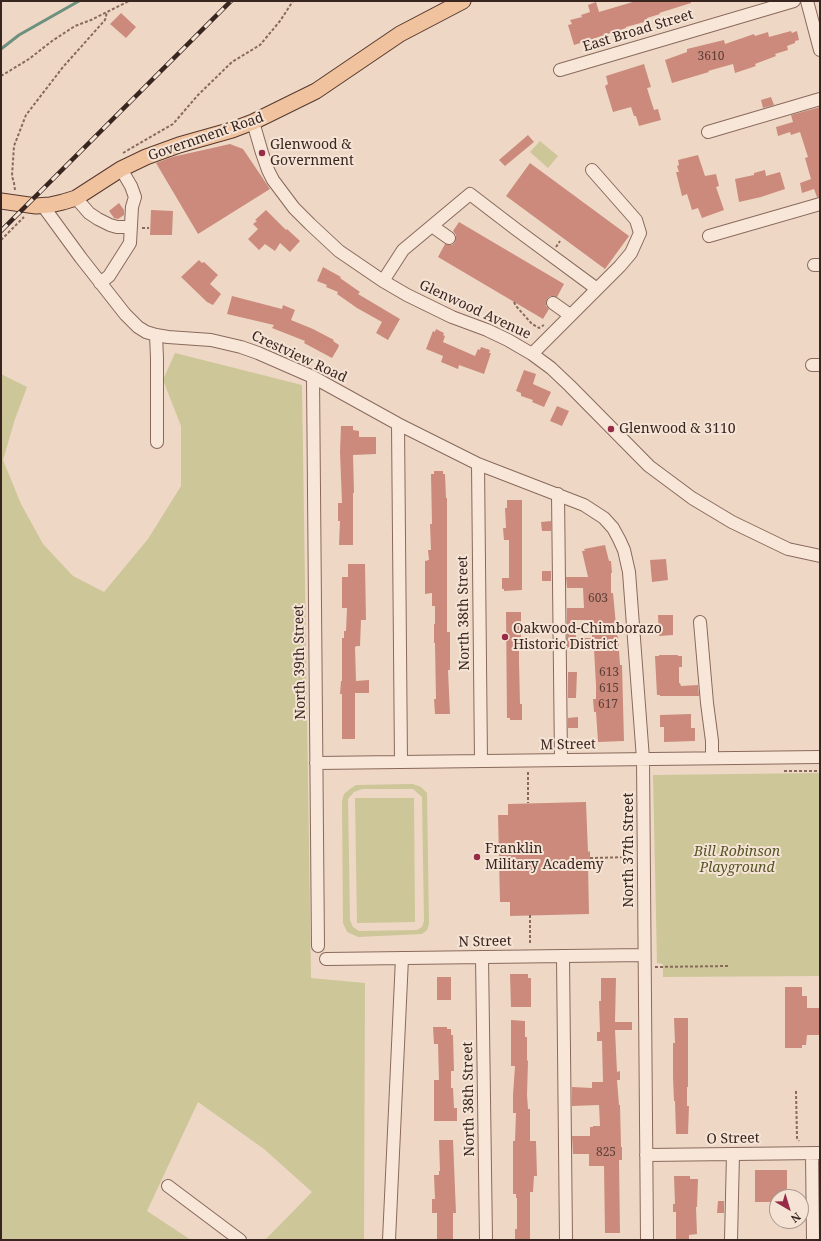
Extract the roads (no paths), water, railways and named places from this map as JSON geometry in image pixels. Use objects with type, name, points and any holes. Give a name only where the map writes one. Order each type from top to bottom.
[{"type":"main road","name":"Government Road","points":[[1,201],[39,206],[64,202],[76,198],[121,169],[163,150],[232,130],[253,122],[316,91],[400,34],[463,1]]},
{"type":"street","name":"East Broad Street","points":[[560,70],[794,1]]},
{"type":"street","points":[[807,1],[820,50]]},
{"type":"street","points":[[708,132],[820,99]]},
{"type":"street","name":"Glenwood Avenue","points":[[253,122],[262,153],[273,180],[294,208],[339,250],[383,281],[407,295],[452,317],[487,330],[532,354],[570,386],[649,466],[692,498],[732,522],[788,549],[820,556]]},
{"type":"street","points":[[100,283],[109,276],[130,243],[135,228],[132,207],[135,197],[132,186],[121,169]]},
{"type":"street","points":[[532,354],[620,266],[631,253],[640,232],[636,220],[592,170]]},
{"type":"street","points":[[383,281],[403,250],[470,194],[597,289]]},
{"type":"street","points":[[76,198],[89,213],[98,219],[117,227],[135,228]]},
{"type":"street","points":[[710,236],[820,204]]},
{"type":"street","name":"Crestview Road","points":[[39,206],[125,314],[146,332],[168,337],[211,340],[241,347],[258,353],[313,377],[398,424],[478,464],[558,494]]},
{"type":"street","points":[[432,226],[449,238]]},
{"type":"street","points":[[553,304],[563,309],[570,315]]},
{"type":"street","points":[[156,335],[156,442]]},
{"type":"street","name":"North 39th Street","points":[[313,377],[318,946]]},
{"type":"street","points":[[398,424],[401,762]]},
{"type":"street","name":"North 38th Street","points":[[478,464],[481,761]]},
{"type":"street","points":[[558,494],[561,760]]},
{"type":"street","name":"North 37th Street","points":[[558,494],[584,504],[604,518],[620,539],[629,572],[643,759],[647,1240]]},
{"type":"street","points":[[700,622],[712,741],[712,758]]},
{"type":"street","name":"M Street","points":[[316,763],[820,757]]},
{"type":"street","name":"N Street","points":[[326,959],[644,955]]},
{"type":"street","points":[[563,956],[566,1240]]},
{"type":"street","name":"North 38th Street","points":[[482,957],[486,1240]]},
{"type":"street","points":[[389,1240],[402,958]]},
{"type":"street","points":[[813,1240],[816,1153]]},
{"type":"street","name":"O Street","points":[[646,1155],[816,1153]]},
{"type":"street","points":[[731,1240],[733,1154]]},
{"type":"street","points":[[168,1186],[240,1240]]},
{"type":"waterway","points":[[1,49],[19,35],[79,1]]},
{"type":"railway","points":[[1,231],[231,1]]},
{"type":"place","name":"Glenwood & Government","points":[[262,153]]},
{"type":"place","name":"Glenwood & 3110","points":[[611,429]]},
{"type":"place","name":"Oakwood-Chimborazo Historic District","points":[[505,637]]},
{"type":"place","name":"Franklin Military Academy","points":[[477,857]]},
{"type":"park label","name":"Bill Robinson Playground","points":[[737,860]]}]
